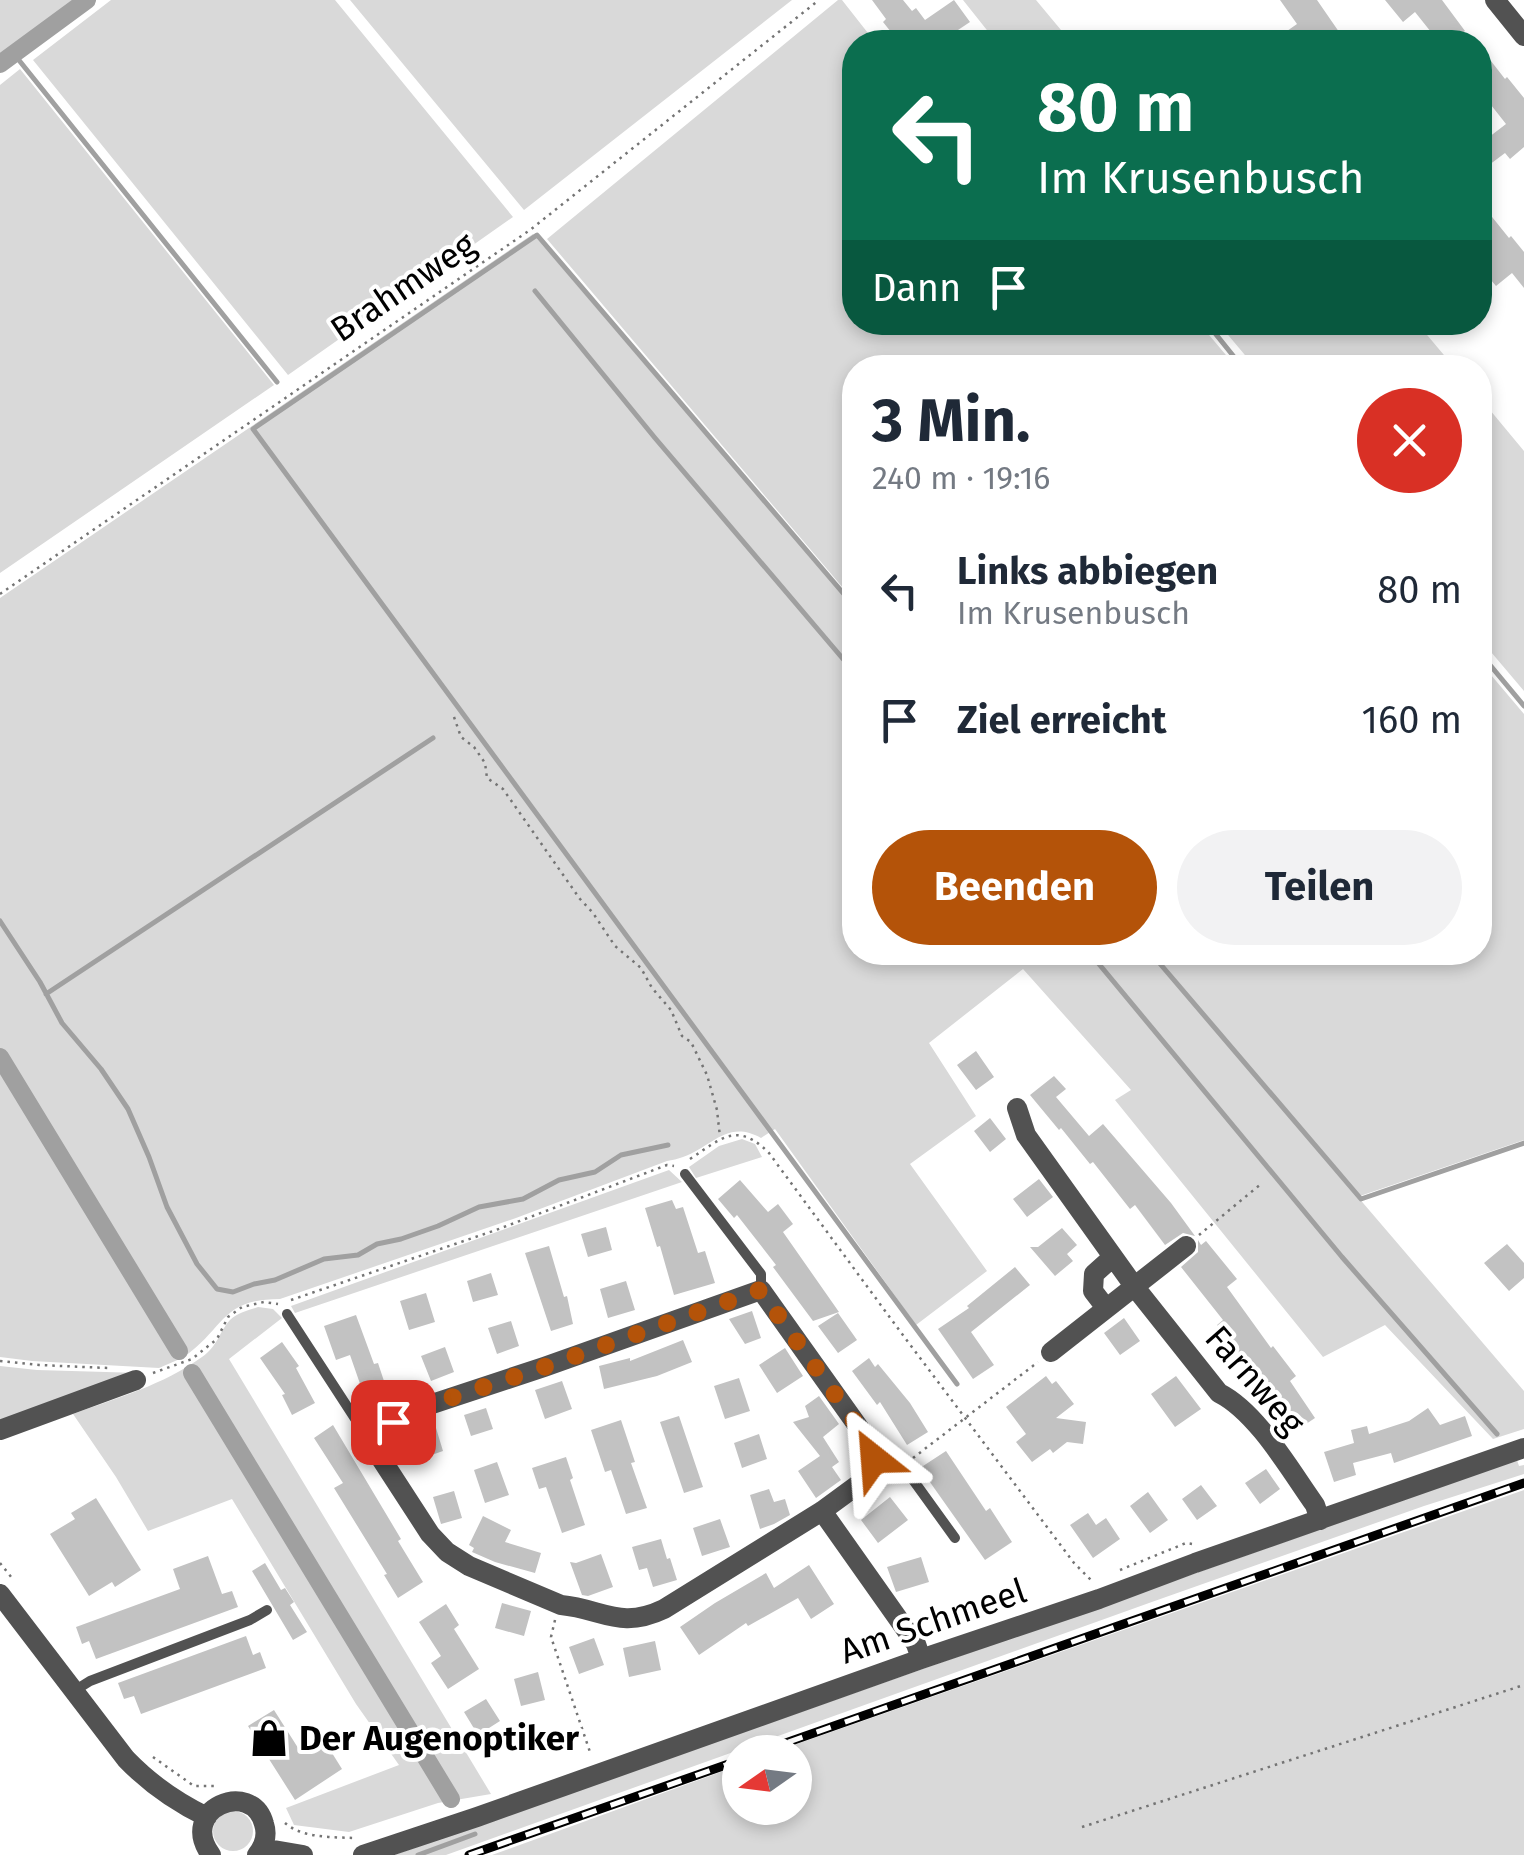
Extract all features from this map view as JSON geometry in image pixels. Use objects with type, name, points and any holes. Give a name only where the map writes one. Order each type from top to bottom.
[{"type":"street","points":[[1495,0],[1524,36]]},
{"type":"street","name":"Farnweg","points":[[1017,1108],[1026,1135],[1134,1286],[1219,1393],[1237,1402],[1252,1419],[1316,1505],[1320,1520]]},
{"type":"street","points":[[1050,1352],[1186,1246]]},
{"type":"street","points":[[1106,1308],[1094,1291],[1094,1274],[1113,1257]]},
{"type":"street","points":[[760,1290],[872,1446],[871,1472],[822,1511],[648,1617],[620,1620],[561,1605],[447,1552],[430,1534],[367,1438],[420,1408],[760,1290]]},
{"type":"street","points":[[0,1430],[139,1375]]},
{"type":"street","name":"Am Schmeel","points":[[365,1845],[477,1817],[1524,1448]]},
{"type":"street","points":[[822,1511],[916,1644],[921,1659]]},
{"type":"street","points":[[0,1594],[139,1773],[170,1797],[207,1816]]},
{"type":"street","points":[[211,1855],[202,1836],[207,1816],[230,1801],[248,1804],[260,1815],[265,1839],[259,1852],[303,1855]]},
{"type":"lane","points":[[685,1174],[761,1274],[760,1290]]},
{"type":"lane","points":[[287,1314],[367,1438]]},
{"type":"lane","points":[[873,1463],[903,1466],[955,1538]]},
{"type":"lane","points":[[73,1691],[267,1610]]},
{"type":"path","name":"Brahmweg","points":[[0,594],[530,230],[820,0]]},
{"type":"path","points":[[454,717],[461,737],[485,763],[487,778],[503,789],[615,946],[641,968],[671,1010],[682,1036],[691,1042],[708,1075],[720,1139]]},
{"type":"path","points":[[1186,1246],[1261,1184]]},
{"type":"path","points":[[139,1375],[192,1359],[216,1338],[228,1317],[242,1308],[264,1302],[278,1304]]},
{"type":"path","points":[[903,1466],[1050,1352]]},
{"type":"path","points":[[0,1360],[108,1368]]},
{"type":"path","points":[[561,1605],[551,1637],[598,1772]]},
{"type":"path","points":[[1082,1827],[1524,1685]]},
{"type":"path","points":[[287,1825],[315,1835],[352,1838],[365,1845]]},
{"type":"shaded area","points":[[0,0],[78,0],[0,58]]},
{"type":"shaded area","points":[[111,0],[335,0],[513,217],[288,375],[33,60]]},
{"type":"shaded area","points":[[350,0],[792,0],[524,210]]},
{"type":"shaded area","points":[[842,0],[866,30],[842,30],[842,335],[1209,335],[1226,355],[842,355],[842,587],[547,239]]},
{"type":"shaded area","points":[[963,0],[1036,0],[1061,30],[987,30]]},
{"type":"shaded area","points":[[20,69],[274,385],[0,573],[0,85]]},
{"type":"shaded area","points":[[533,234],[842,594],[842,965],[1159,965],[1524,1391],[1524,1429],[1493,1439],[1385,1325],[1323,1357],[1115,1100],[1131,1090],[1023,969],[929,1043],[976,1116],[910,1164],[987,1271],[916,1325],[775,1129],[761,1138],[749,1133],[729,1133],[683,1157],[516,1218],[280,1299],[246,1304],[225,1317],[184,1357],[0,1053],[0,598]]},
{"type":"shaded area","points":[[1228,335],[1427,335],[1444,355],[1245,355]]},
{"type":"shaded area","points":[[1492,412],[1524,451],[1524,691],[1492,653]]},
{"type":"shaded area","points":[[1492,676],[1524,714],[1524,1140],[1360,1196],[1163,965],[1492,965]]},
{"type":"shaded area","points":[[0,1061],[182,1358],[159,1368],[0,1357]]},
{"type":"shaded area","points":[[742,1139],[755,1144],[762,1157],[696,1178],[689,1167],[719,1146]]},
{"type":"shaded area","points":[[669,1170],[682,1182],[295,1313],[291,1306]]},
{"type":"shaded area","points":[[258,1307],[273,1309],[282,1318],[229,1359],[491,1794],[438,1803],[349,1832],[294,1825],[286,1808],[399,1765],[356,1704],[232,1499],[148,1531],[73,1414],[187,1367],[212,1348],[233,1317]]},
{"type":"shaded area","points":[[0,1366],[37,1370],[140,1373],[0,1424]]},
{"type":"shaded area","points":[[1517,1460],[1519,1466],[1524,1465],[1524,1474],[781,1735],[735,1735]]},
{"type":"shaded area","points":[[1524,1490],[1524,1855],[492,1855],[722,1772],[722,1825],[812,1825],[812,1739]]},
{"type":"shaded area","points":[[722,1740],[722,1756],[446,1855],[394,1855]]},
{"type":"shaded area","points":[[233,1811],[247,1817],[253,1831],[247,1845],[233,1851],[219,1845],[213,1831],[219,1817]]},
{"type":"building","points":[[872,0],[903,0],[925,20],[954,0],[970,22],[958,30],[889,30],[883,22],[886,19]]},
{"type":"building","points":[[1280,0],[1317,0],[1338,30],[1288,30],[1297,24]]},
{"type":"building","points":[[1385,0],[1442,0],[1464,30],[1429,30],[1415,12],[1403,22]]},
{"type":"building","points":[[1492,62],[1524,98],[1524,147],[1510,159],[1505,153],[1492,163],[1492,135],[1506,124],[1492,106]]},
{"type":"building","points":[[1492,217],[1524,252],[1524,288],[1512,273],[1496,286],[1492,281]]},
{"type":"building","points":[[976,1051],[994,1077],[976,1090],[957,1065]]},
{"type":"building","points":[[1054,1076],[1066,1089],[1056,1097],[1089,1136],[1103,1124],[1195,1236],[1183,1233],[1165,1245],[1135,1205],[1130,1209],[1093,1162],[1090,1164],[1059,1130],[1030,1095]]},
{"type":"building","points":[[990,1118],[1006,1139],[990,1152],[974,1131]]},
{"type":"building","points":[[1039,1179],[1053,1197],[1027,1217],[1013,1199]]},
{"type":"building","points":[[740,1180],[768,1212],[778,1204],[793,1224],[783,1232],[839,1312],[813,1321],[773,1267],[776,1265],[737,1215],[734,1218],[718,1199]]},
{"type":"building","points":[[672,1200],[676,1209],[683,1207],[698,1253],[705,1251],[715,1283],[674,1295],[645,1208]]},
{"type":"building","points":[[606,1227],[612,1250],[588,1257],[581,1234]]},
{"type":"building","points":[[1062,1228],[1077,1245],[1067,1254],[1073,1261],[1055,1276],[1030,1247],[1038,1247]]},
{"type":"building","points":[[1198,1240],[1201,1245],[1206,1241],[1237,1279],[1227,1287],[1296,1376],[1290,1381],[1315,1418],[1297,1430],[1217,1325],[1223,1320],[1181,1267],[1198,1252]]},
{"type":"building","points":[[1507,1244],[1524,1263],[1524,1278],[1509,1291],[1484,1263]]},
{"type":"building","points":[[549,1246],[573,1324],[551,1331],[525,1253]]},
{"type":"building","points":[[1015,1267],[1030,1285],[971,1332],[994,1365],[973,1379],[938,1329],[969,1308]]},
{"type":"building","points":[[491,1273],[498,1295],[473,1302],[467,1281]]},
{"type":"building","points":[[626,1281],[635,1310],[608,1318],[600,1289]]},
{"type":"building","points":[[426,1293],[435,1322],[409,1330],[400,1301]]},
{"type":"building","points":[[752,1311],[761,1338],[745,1344],[729,1319]]},
{"type":"building","points":[[838,1313],[857,1340],[838,1353],[818,1326]]},
{"type":"building","points":[[356,1315],[388,1393],[366,1401],[350,1355],[336,1360],[324,1326]]},
{"type":"building","points":[[1124,1318],[1140,1341],[1120,1355],[1104,1333]]},
{"type":"building","points":[[511,1321],[519,1346],[497,1354],[488,1328]]},
{"type":"building","points":[[683,1340],[692,1362],[657,1376],[604,1389],[599,1366],[630,1361]]},
{"type":"building","points":[[282,1342],[299,1366],[296,1368],[315,1403],[292,1415],[282,1395],[285,1394],[260,1358]]},
{"type":"building","points":[[445,1347],[454,1372],[431,1381],[421,1356]]},
{"type":"building","points":[[785,1348],[803,1376],[777,1393],[759,1365]]},
{"type":"building","points":[[869,1358],[910,1403],[928,1432],[907,1445],[880,1402],[877,1405],[852,1371]]},
{"type":"building","points":[[1046,1376],[1052,1384],[1056,1381],[1074,1404],[1056,1418],[1086,1422],[1083,1444],[1067,1442],[1032,1462],[1016,1442],[1026,1434],[1006,1407]]},
{"type":"building","points":[[1176,1376],[1201,1409],[1175,1427],[1151,1394]]},
{"type":"building","points":[[739,1378],[750,1411],[725,1419],[714,1386]]},
{"type":"building","points":[[562,1381],[572,1409],[545,1419],[535,1390]]},
{"type":"building","points":[[819,1396],[839,1424],[823,1437],[839,1462],[832,1467],[841,1480],[816,1498],[798,1471],[820,1456],[793,1422],[809,1417],[805,1406]]},
{"type":"building","points":[[486,1408],[493,1429],[471,1436],[464,1415]]},
{"type":"building","points":[[1428,1408],[1440,1425],[1465,1416],[1472,1436],[1394,1463],[1391,1453],[1353,1463],[1356,1475],[1334,1482],[1324,1452],[1354,1443],[1351,1430],[1367,1426],[1369,1434],[1409,1421]]},
{"type":"building","points":[[679,1416],[703,1487],[684,1493],[660,1422]]},
{"type":"building","points":[[621,1420],[647,1508],[626,1514],[611,1470],[605,1472],[591,1430]]},
{"type":"building","points":[[333,1425],[423,1582],[398,1598],[334,1488],[343,1483],[314,1438]]},
{"type":"building","points":[[436,1428],[443,1451],[420,1459],[412,1435]]},
{"type":"building","points":[[759,1434],[767,1459],[742,1468],[734,1443]]},
{"type":"building","points":[[946,1451],[1012,1542],[985,1560],[920,1468]]},
{"type":"building","points":[[566,1457],[585,1525],[562,1533],[546,1487],[539,1489],[532,1468]]},
{"type":"building","points":[[497,1462],[509,1495],[485,1503],[474,1470]]},
{"type":"building","points":[[1266,1469],[1280,1489],[1260,1504],[1245,1483]]},
{"type":"building","points":[[1201,1485],[1217,1506],[1197,1520],[1182,1499]]},
{"type":"building","points":[[769,1489],[774,1502],[785,1499],[790,1515],[760,1529],[750,1495]]},
{"type":"building","points":[[454,1491],[462,1518],[441,1524],[433,1497]]},
{"type":"building","points":[[1148,1492],[1168,1520],[1150,1533],[1130,1506]]},
{"type":"building","points":[[890,1497],[908,1520],[878,1543],[861,1520]]},
{"type":"building","points":[[96,1498],[141,1570],[115,1587],[112,1582],[89,1596],[50,1534],[75,1519],[71,1513]]},
{"type":"building","points":[[1088,1513],[1096,1525],[1106,1518],[1120,1539],[1093,1558],[1070,1525]]},
{"type":"building","points":[[483,1516],[511,1530],[505,1542],[541,1553],[535,1573],[472,1552],[474,1548],[469,1545]]},
{"type":"building","points":[[720,1519],[730,1547],[702,1556],[693,1528]]},
{"type":"building","points":[[661,1539],[677,1580],[653,1587],[647,1568],[639,1570],[632,1547]]},
{"type":"building","points":[[601,1554],[613,1587],[582,1595],[570,1562]]},
{"type":"building","points":[[208,1556],[222,1594],[232,1591],[238,1607],[96,1659],[89,1641],[82,1644],[76,1627],[180,1589],[173,1569]]},
{"type":"building","points":[[921,1557],[929,1582],[896,1592],[887,1567]]},
{"type":"building","points":[[265,1563],[281,1590],[285,1588],[294,1602],[290,1605],[307,1632],[293,1640],[252,1571]]},
{"type":"building","points":[[809,1565],[834,1604],[811,1619],[798,1598],[748,1626],[746,1623],[699,1655],[680,1627],[766,1573],[774,1588]]},
{"type":"building","points":[[502,1603],[531,1611],[524,1636],[495,1628]]},
{"type":"building","points":[[446,1604],[459,1625],[454,1629],[479,1669],[448,1689],[431,1663],[441,1656],[419,1622]]},
{"type":"building","points":[[246,1636],[253,1655],[260,1652],[266,1668],[141,1714],[134,1696],[124,1699],[118,1683]]},
{"type":"building","points":[[594,1638],[604,1665],[579,1674],[569,1647]]},
{"type":"building","points":[[655,1641],[661,1670],[629,1677],[623,1648]]},
{"type":"building","points":[[538,1672],[545,1700],[521,1706],[514,1679]]},
{"type":"building","points":[[486,1699],[500,1721],[478,1735],[464,1712]]},
{"type":"building","points":[[274,1710],[300,1751],[322,1737],[342,1769],[295,1800],[248,1726]]},
{"type":"waterway","points":[[0,64],[87,0]]},
{"type":"waterway","points":[[14,54],[277,382]]},
{"type":"waterway","points":[[842,592],[537,235],[253,429],[957,1384]]},
{"type":"waterway","points":[[535,291],[842,658]]},
{"type":"waterway","points":[[1216,335],[1233,355]]},
{"type":"waterway","points":[[1492,667],[1524,706]]},
{"type":"waterway","points":[[46,994],[433,738]]},
{"type":"waterway","points":[[0,921],[62,1023],[128,1109],[167,1207],[197,1264],[217,1289],[233,1292],[275,1280],[324,1259],[358,1255],[377,1244],[438,1226],[479,1207],[523,1199],[559,1180],[595,1172],[621,1155],[668,1145]]},
{"type":"waterway","points":[[1100,965],[1342,1257],[1497,1434]]},
{"type":"waterway","points":[[1161,965],[1361,1199],[1524,1143]]},
{"type":"waterway","points":[[0,1057],[179,1351]]},
{"type":"waterway","points":[[192,1373],[451,1799]]},
{"type":"waterway","points":[[418,1855],[475,1834]]},
{"type":"railway","points":[[808,1735],[1524,1483]]},
{"type":"railway","points":[[469,1855],[722,1766]]},
{"type":"place","name":"Der Augenoptiker","points":[[269,1738]]},
{"type":"route","points":[[393,1422],[420,1408],[760,1290],[872,1446],[874,1459]]}]
